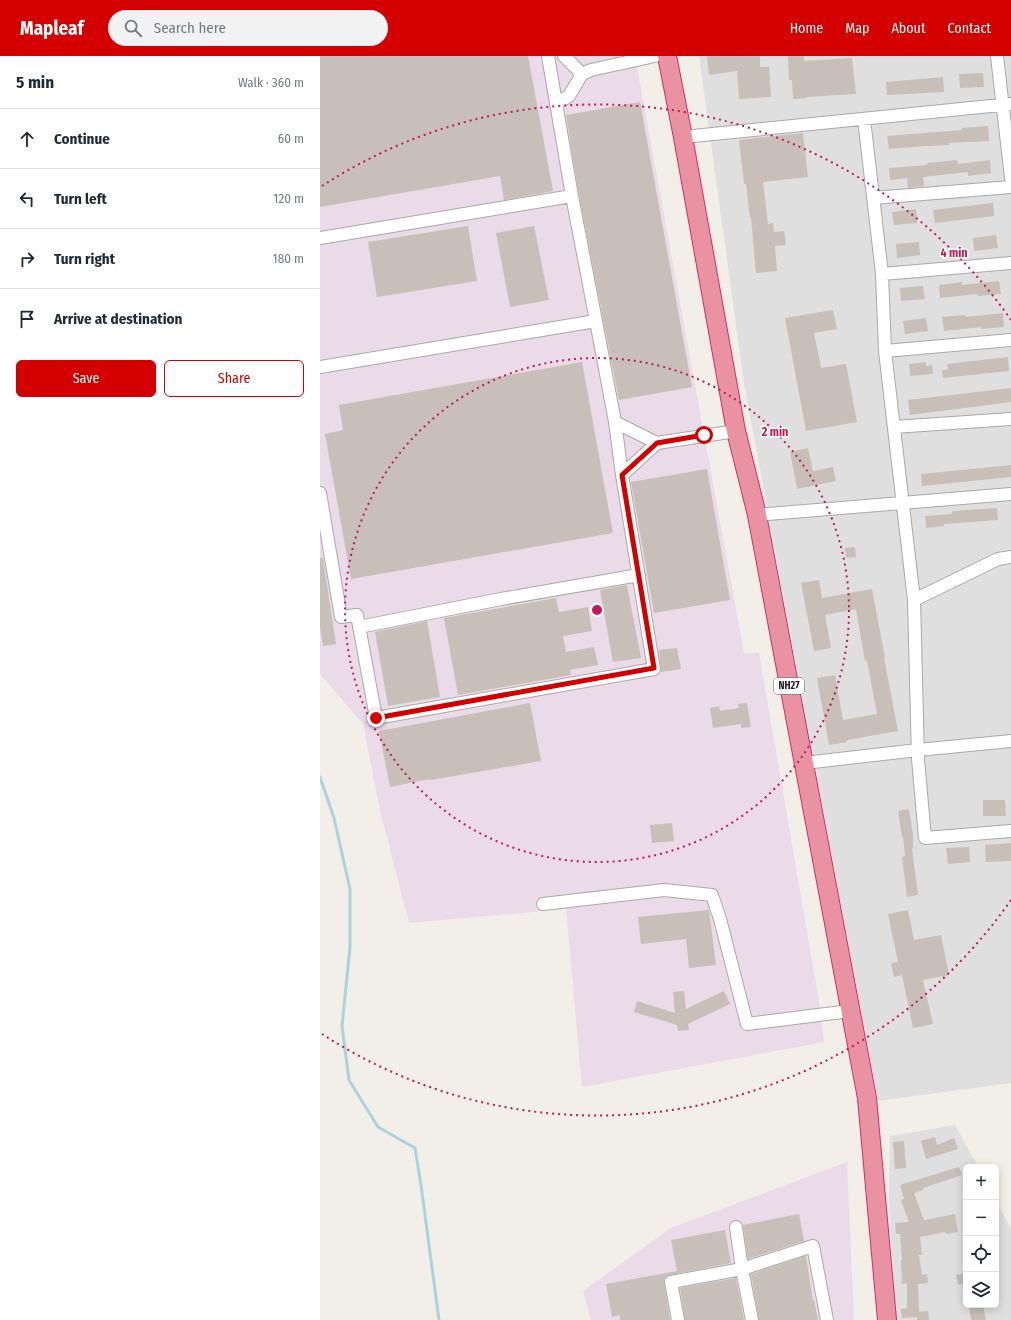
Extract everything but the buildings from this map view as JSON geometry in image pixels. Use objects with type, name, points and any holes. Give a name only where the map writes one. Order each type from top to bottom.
[{"type":"highway","name":"NH27","points":[[667,56],[736,431],[757,515],[867,1098],[887,1320]]},
{"type":"street","points":[[320,493],[341,617],[356,615],[376,718],[654,668],[622,475],[615,422],[572,196],[548,56]]},
{"type":"street","points":[[564,56],[582,74]]},
{"type":"street","points":[[557,103],[569,96],[582,74],[591,70],[655,56]]},
{"type":"street","points":[[997,56],[1007,104],[1011,178]]},
{"type":"street","points":[[683,137],[1007,104]]},
{"type":"street","points":[[864,119],[882,274],[885,351],[914,600],[918,750],[925,838],[1011,830]]},
{"type":"street","points":[[873,198],[1011,187]]},
{"type":"street","points":[[320,238],[572,196]]},
{"type":"street","points":[[882,274],[1011,263]]},
{"type":"street","points":[[320,367],[596,321]]},
{"type":"street","points":[[885,351],[1011,340]]},
{"type":"street","points":[[894,427],[1011,419]]},
{"type":"street","points":[[615,422],[657,443]]},
{"type":"street","points":[[622,475],[657,443],[736,431]]},
{"type":"street","points":[[757,515],[1011,494]]},
{"type":"street","points":[[914,600],[998,558],[1011,557]]},
{"type":"street","points":[[359,627],[501,599],[639,575]]},
{"type":"street","points":[[804,763],[1011,741]]},
{"type":"street","points":[[543,904],[664,890],[712,895],[720,918],[747,1024],[850,1011]]},
{"type":"street","points":[[736,1227],[742,1269],[752,1320]]},
{"type":"street","points":[[678,1320],[671,1282],[742,1269],[813,1246],[827,1320]]},
{"type":"shaded area","points":[[320,56],[635,56],[744,653],[759,653],[820,1007],[824,1042],[582,1087],[566,909],[409,923],[380,811],[363,724],[320,674]]},
{"type":"shaded area","points":[[699,56],[1011,56],[1011,1083],[878,1101],[744,383]]},
{"type":"shaded area","points":[[955,1125],[976,1164],[963,1164],[963,1308],[999,1308],[999,1207],[1011,1229],[1011,1320],[896,1320],[889,1201],[890,1136]]},
{"type":"shaded area","points":[[847,1162],[854,1320],[591,1320],[583,1291],[671,1228]]},
{"type":"waterway","points":[[320,777],[334,818],[350,889],[350,947],[342,1026],[349,1080],[378,1127],[415,1148],[439,1320]]},
{"type":"route","points":[[376,718],[654,668],[622,475],[657,443],[704,435]]}]
